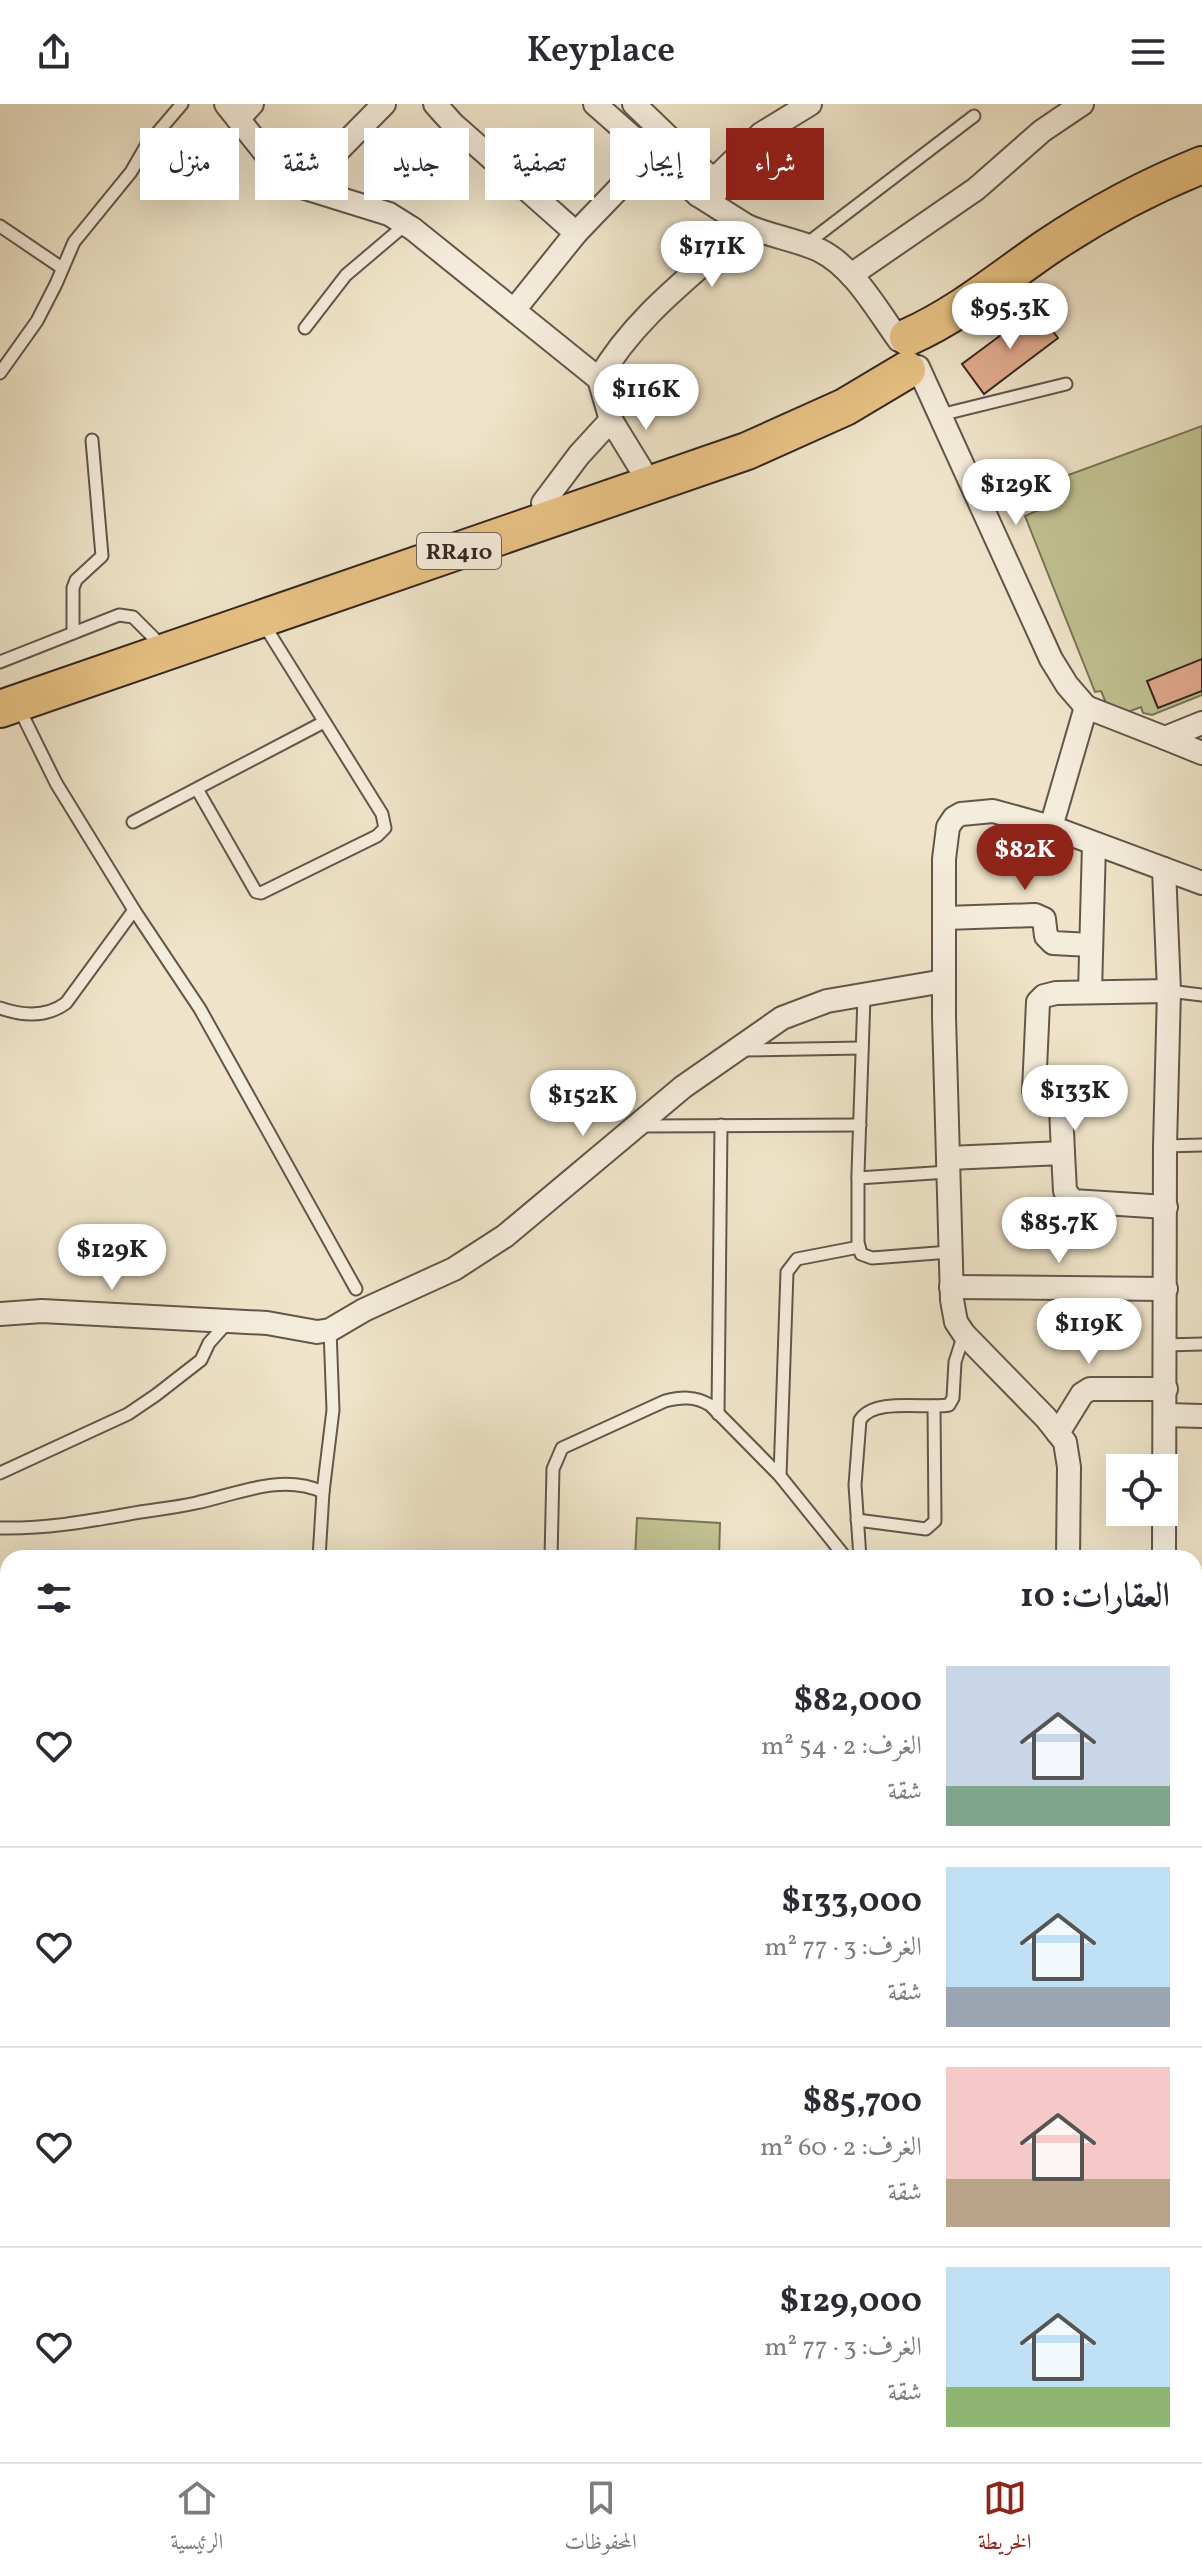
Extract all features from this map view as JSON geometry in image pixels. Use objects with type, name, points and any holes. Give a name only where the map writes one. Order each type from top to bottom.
[{"type":"highway","name":"RR410","points":[[6,701],[260,620],[747,451],[845,407],[953,313],[1047,247],[1100,214],[1202,165]]},
{"type":"highway","name":"RR410","points":[[6,701],[154,638],[771,422],[964,326],[1089,243],[1153,207],[1202,185]]},
{"type":"street","points":[[348,140],[384,104]]},
{"type":"street","points":[[435,104],[453,124],[576,233]]},
{"type":"street","points":[[595,104],[621,128]]},
{"type":"street","points":[[634,104],[655,128]]},
{"type":"street","points":[[851,275],[976,189],[1042,131],[1082,104]]},
{"type":"street","points":[[710,184],[761,134],[798,107]]},
{"type":"street","points":[[239,109],[255,133]]},
{"type":"street","points":[[710,193],[724,211],[747,226],[829,256],[851,275],[908,355],[940,415],[1051,659],[1086,707],[1202,753]]},
{"type":"street","points":[[514,310],[576,233],[610,198]]},
{"type":"street","points":[[344,200],[389,214],[405,225],[599,379],[611,420],[641,469]]},
{"type":"street","points":[[599,379],[615,350],[644,319],[747,226]]},
{"type":"street","points":[[543,503],[579,455],[611,420]]},
{"type":"street","points":[[1051,827],[1086,707]]},
{"type":"street","points":[[1165,738],[1202,723]]},
{"type":"street","points":[[1068,1550],[1069,1467],[1065,1442],[956,1322],[951,1287],[948,1165],[945,839],[954,818],[969,811],[993,811],[1051,827],[1202,883]]},
{"type":"street","points":[[1090,992],[1094,844]]},
{"type":"street","points":[[1164,869],[1169,991],[1165,1146],[1164,1550]]},
{"type":"street","points":[[945,918],[1035,915],[1044,919],[1046,936],[1053,943],[1091,945]]},
{"type":"street","points":[[0,1314],[42,1311],[267,1323],[317,1332],[330,1330],[364,1310],[454,1269],[505,1236],[635,1126],[782,1018],[827,1001],[944,981]]},
{"type":"street","points":[[1166,1207],[1073,1201],[1065,1191],[1061,1108],[1040,1101],[1034,1091],[1036,1008],[1040,999],[1049,994],[1169,991]]},
{"type":"street","points":[[948,1165],[1063,1153]]},
{"type":"street","points":[[951,1287],[1166,1289]]},
{"type":"street","points":[[1058,1433],[1082,1394],[1090,1389],[1166,1389]]},
{"type":"street","points":[[1166,1415],[1202,1416]]},
{"type":"lane","points":[[0,373],[37,321],[74,242],[131,172],[146,146],[182,104]]},
{"type":"lane","points":[[805,246],[974,116]]},
{"type":"lane","points":[[305,328],[346,275],[405,225]]},
{"type":"lane","points":[[0,226],[62,268]]},
{"type":"lane","points":[[940,415],[1066,384]]},
{"type":"lane","points":[[73,633],[73,588],[76,580],[102,556],[92,440]]},
{"type":"lane","points":[[0,662],[119,615],[133,617],[154,638]]},
{"type":"lane","points":[[197,789],[256,892],[261,893],[377,836],[385,828],[382,814],[260,620]]},
{"type":"lane","points":[[6,701],[134,910],[200,1009],[356,1289]]},
{"type":"lane","points":[[133,822],[324,722]]},
{"type":"lane","points":[[0,1008],[30,1015],[57,1010],[66,1003],[134,910]]},
{"type":"lane","points":[[1169,991],[1202,995]]},
{"type":"lane","points":[[864,996],[859,1247],[864,1257],[872,1258],[950,1252]]},
{"type":"lane","points":[[736,1050],[862,1048]]},
{"type":"lane","points":[[718,1414],[721,1125]]},
{"type":"lane","points":[[635,1126],[860,1125]]},
{"type":"lane","points":[[1165,1146],[1202,1145]]},
{"type":"lane","points":[[858,1178],[948,1165]]},
{"type":"lane","points":[[780,1476],[787,1272],[797,1259],[859,1247]]},
{"type":"lane","points":[[0,1473],[128,1414],[201,1360],[209,1343],[227,1323]]},
{"type":"lane","points":[[319,1550],[333,1410],[330,1330]]},
{"type":"lane","points":[[859,1550],[855,1485],[860,1420],[863,1415],[876,1409],[945,1406],[952,1401],[955,1362],[964,1334]]},
{"type":"lane","points":[[1166,1345],[1202,1344]]},
{"type":"lane","points":[[551,1550],[553,1469],[562,1448],[678,1398],[700,1399],[718,1414],[780,1476],[840,1550]]},
{"type":"lane","points":[[857,1520],[926,1529],[935,1521],[934,1406]]},
{"type":"lane","points":[[0,1528],[55,1527],[196,1503],[277,1484],[298,1485],[323,1492]]},
{"type":"green space","points":[[1202,426],[1202,695],[1152,715],[1143,713],[1141,707],[1125,713],[1107,705],[1101,691],[1095,692],[1025,516],[1050,505],[1041,485]]},
{"type":"green space","points":[[637,1518],[720,1523],[719,1550],[635,1550]]},
{"type":"building","points":[[1036,309],[1058,338],[984,394],[962,364]]},
{"type":"building","points":[[1202,659],[1202,691],[1158,708],[1147,681]]}]
